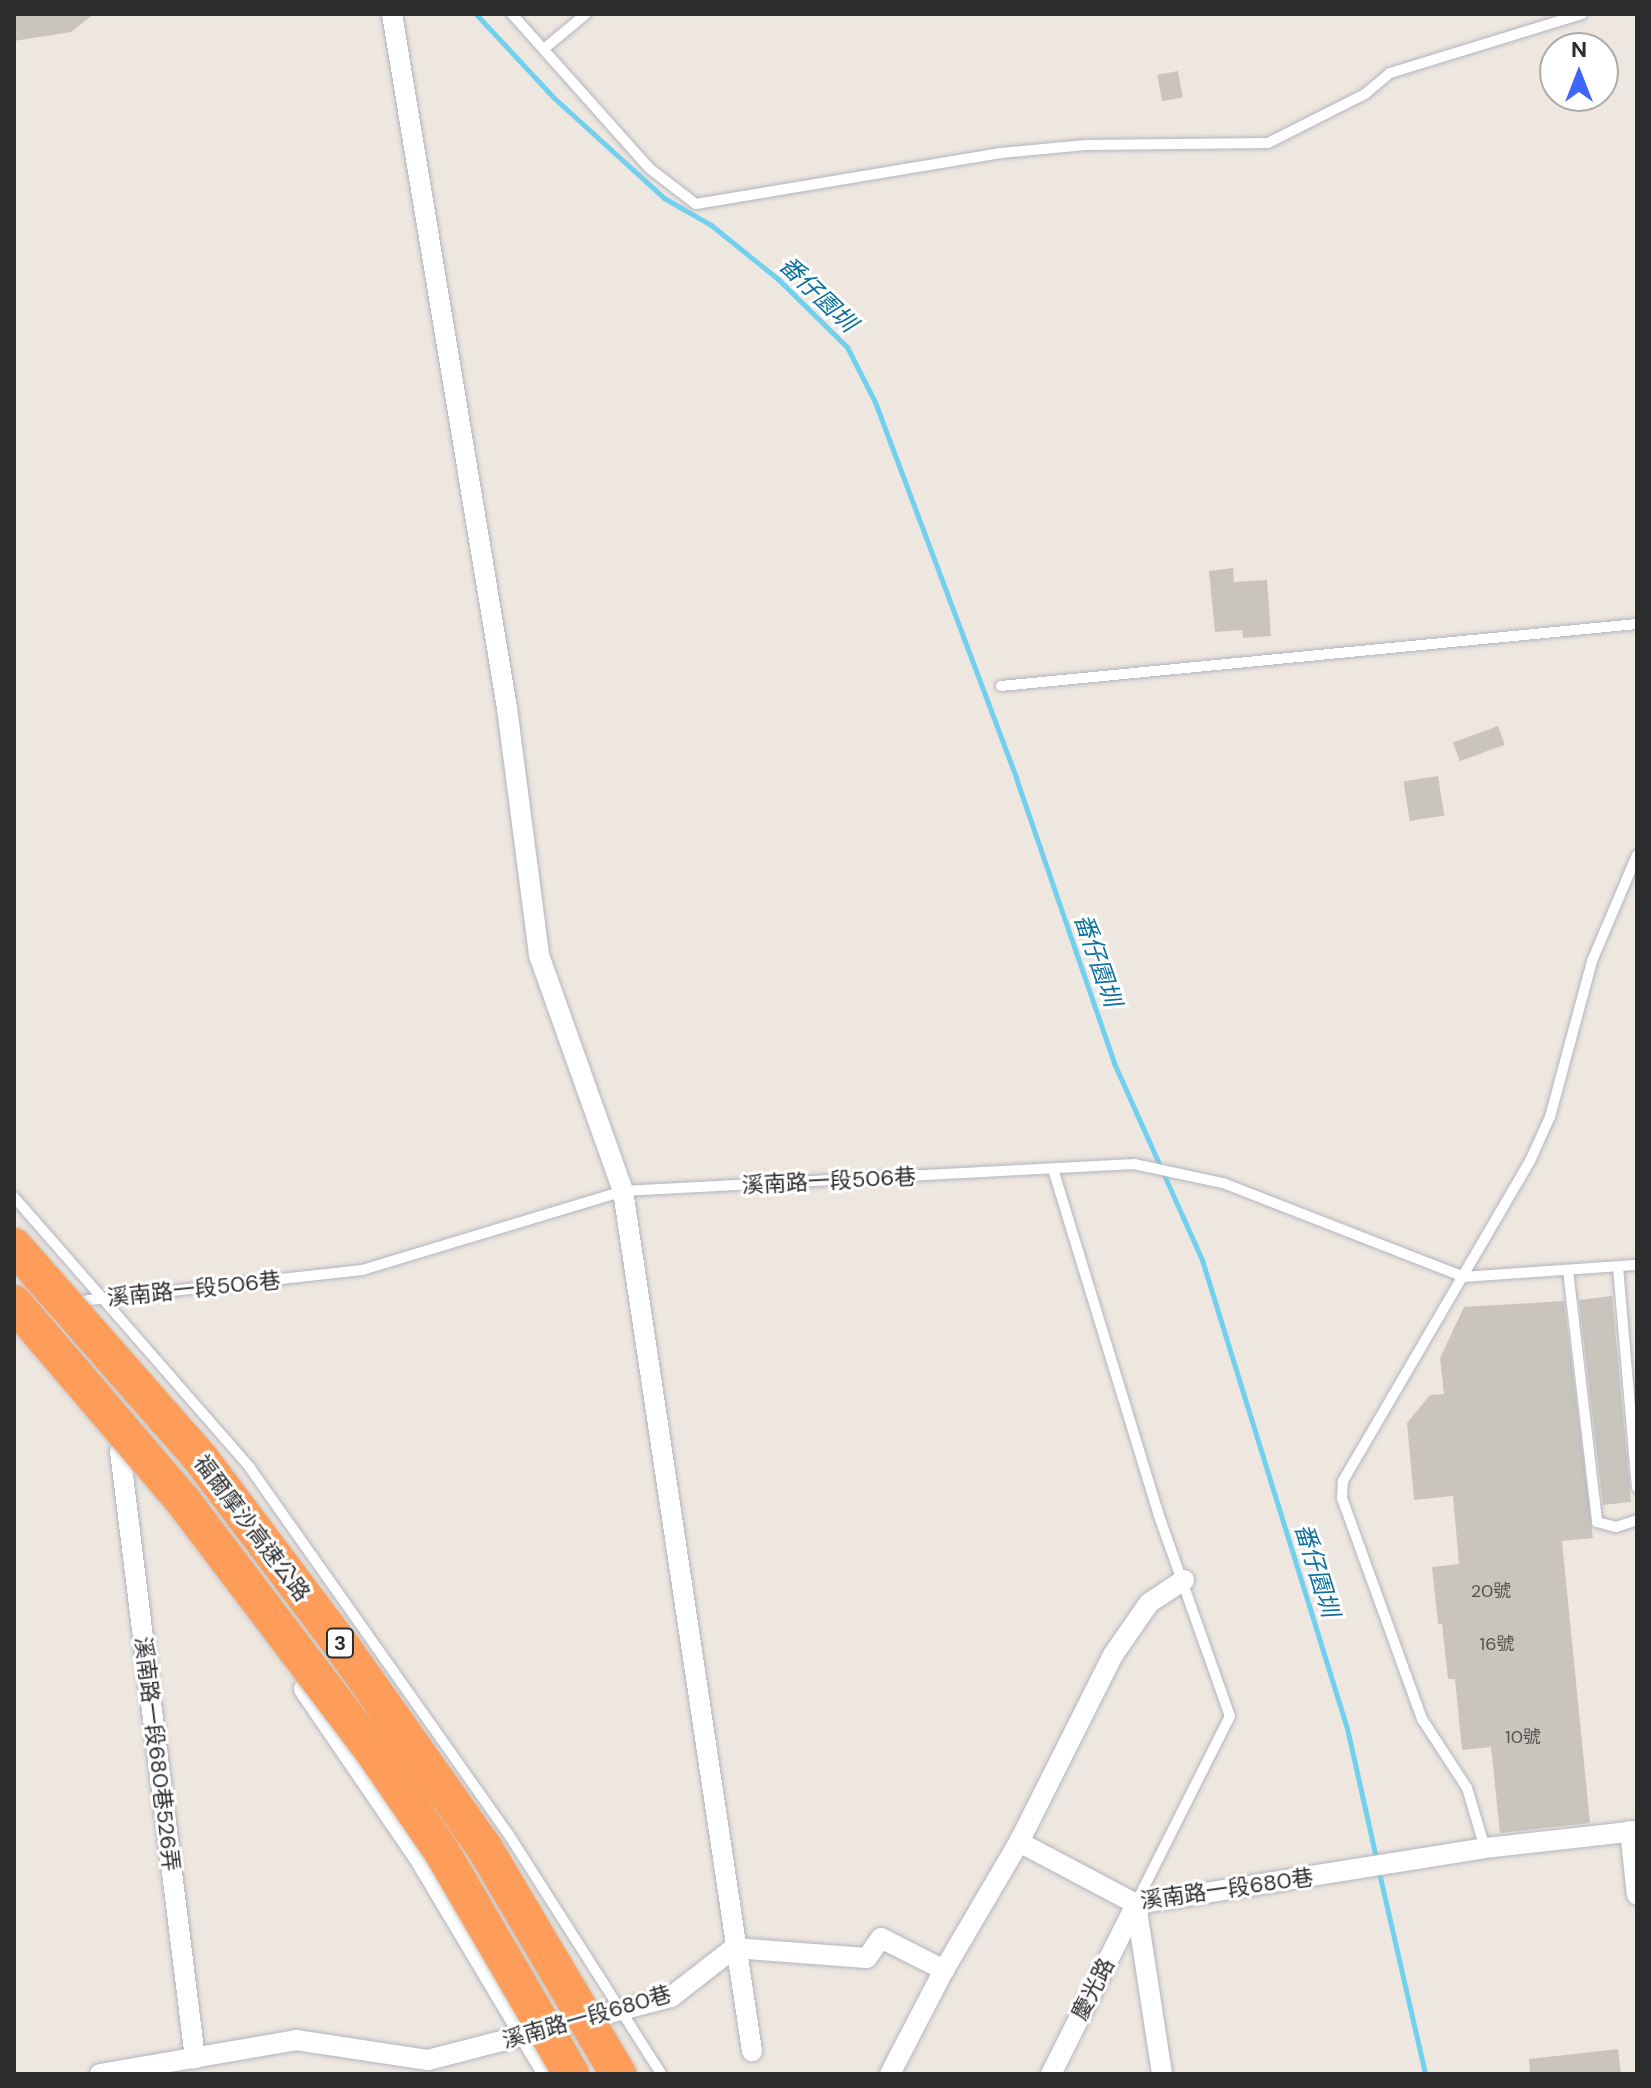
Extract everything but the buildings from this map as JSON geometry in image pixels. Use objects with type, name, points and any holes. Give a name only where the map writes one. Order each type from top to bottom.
[{"type":"highway","name":"福爾摩沙高速公路","points":[[14,1246],[201,1459],[351,1658],[484,1847],[618,2074]]},
{"type":"highway","name":"福爾摩沙高速公路","points":[[25,1305],[183,1501],[365,1741],[442,1852],[571,2074]]},
{"type":"street","points":[[392,14],[507,708],[539,955],[623,1191],[734,1948],[752,2051]]},
{"type":"street","points":[[14,1324],[219,1572],[325,1719],[465,1931],[523,2037],[548,2074]]},
{"type":"street","name":"溪南路一段680巷526弄","points":[[120,1451],[195,2058]]},
{"type":"street","points":[[890,2074],[944,1970],[1019,1842],[1113,1655],[1149,1603],[1184,1580]]},
{"type":"street","points":[[1485,1848],[1634,1831],[1637,1895]]},
{"type":"street","name":"溪南路一段680巷","points":[[1019,1842],[1136,1904],[1485,1848]]},
{"type":"street","points":[[1136,1904],[1162,2074]]},
{"type":"street","name":"慶光路","points":[[1051,2074],[1136,1904]]},
{"type":"street","points":[[734,1948],[867,1958],[881,1938],[944,1970]]},
{"type":"street","name":"溪南路一段680巷","points":[[100,2074],[296,2040],[427,2067],[671,1997],[734,1948]]},
{"type":"lane","points":[[512,14],[649,168],[696,204],[1001,153],[1086,145],[1268,143],[1354,100],[1390,73],[1582,14]]},
{"type":"lane","points":[[545,48],[586,14]]},
{"type":"lane","points":[[1001,686],[1637,624]]},
{"type":"lane","points":[[1485,1848],[1467,1788],[1422,1719],[1342,1498],[1343,1481],[1464,1277],[1550,1117],[1592,961],[1637,855]]},
{"type":"lane","name":"溪南路一段506巷","points":[[25,1305],[362,1270],[623,1191],[1053,1169],[1154,1168],[1223,1183],[1464,1277],[1637,1265]]},
{"type":"lane","points":[[1053,1169],[1158,1513],[1230,1716],[1136,1904]]},
{"type":"lane","points":[[14,1197],[250,1468],[509,1835],[661,2074]]},
{"type":"lane","points":[[1618,1267],[1637,1487]]},
{"type":"lane","points":[[1568,1270],[1597,1522],[1616,1527],[1637,1520]]},
{"type":"waterway","name":"番仔園圳","points":[[476,14],[553,97],[664,198],[711,225],[778,279],[847,347],[875,402],[1016,778],[1114,1063],[1202,1260],[1347,1728],[1376,1858]]},
{"type":"waterway","name":"番仔園圳","points":[[1378,1868],[1425,2074]]}]
